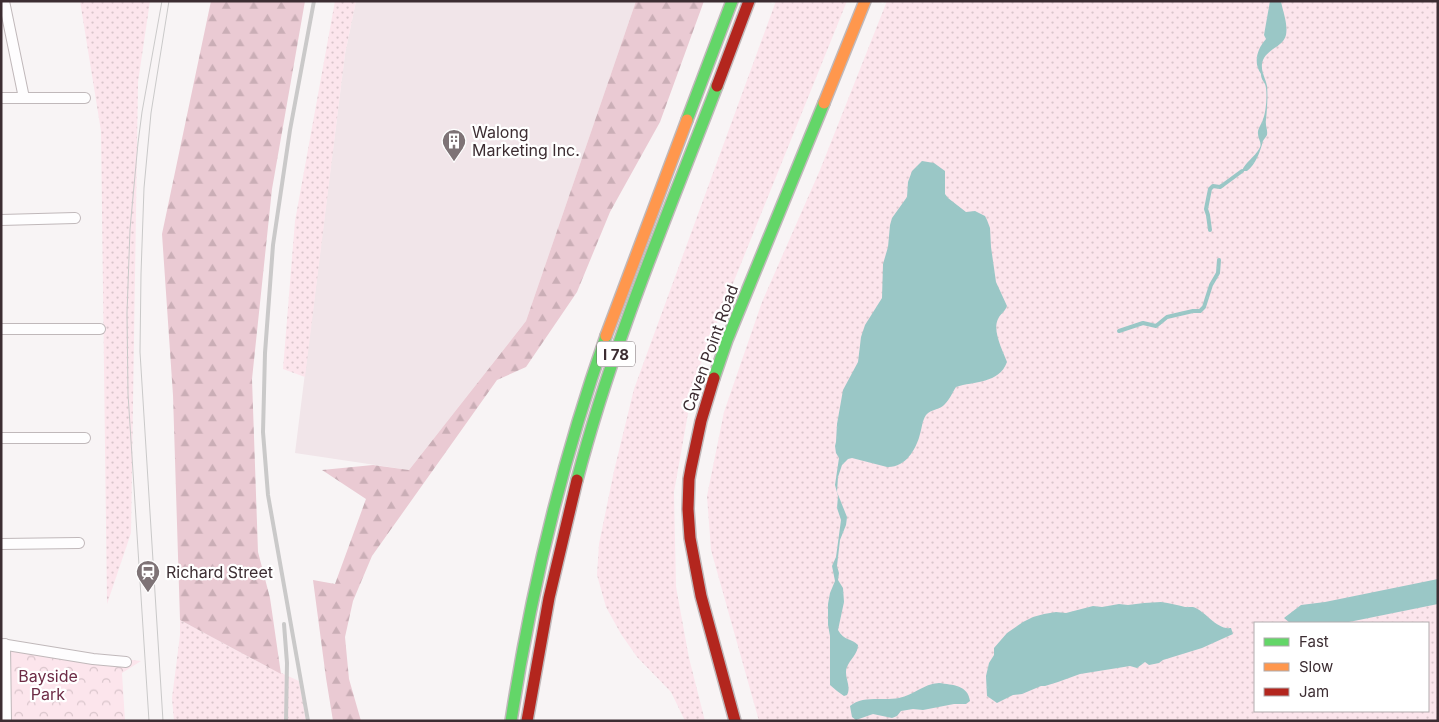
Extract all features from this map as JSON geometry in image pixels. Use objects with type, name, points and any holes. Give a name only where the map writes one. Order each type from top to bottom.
[{"type":"main road","name":"I 78","points":[[511,721],[541,560],[583,404],[616,307],[732,1]]},
{"type":"main road","name":"I 78","points":[[527,721],[541,637],[557,562],[573,496],[599,405],[630,314],[749,1]]},
{"type":"main road","name":"Caven Point Road","points":[[736,721],[692,558],[688,518],[689,478],[710,386],[865,1]]},
{"type":"street","points":[[4,1],[24,98]]},
{"type":"street","points":[[1,98],[85,98]]},
{"type":"street","points":[[1,220],[75,218]]},
{"type":"street","points":[[1,329],[100,329]]},
{"type":"street","points":[[1,438],[85,438]]},
{"type":"street","points":[[1,544],[79,543]]},
{"type":"street","points":[[6,721],[3,644],[93,659],[126,662]]},
{"type":"shaded area","points":[[356,1],[636,1],[526,321],[409,470],[295,453],[345,54]]},
{"type":"green space","points":[[80,1],[150,1],[138,82],[131,533],[107,604],[101,131]]},
{"type":"green space","points":[[211,1],[305,1],[272,189],[252,379],[258,552],[270,598],[281,674],[180,620],[173,395],[162,234]]},
{"type":"green space","points":[[335,1],[356,1],[345,54],[305,377],[283,369],[295,221]]},
{"type":"green space","points":[[636,1],[704,1],[660,122],[610,212],[577,292],[526,367],[497,380],[372,556],[353,601],[345,637],[349,679],[361,721],[333,721],[313,580],[335,584],[366,499],[322,470],[373,465],[409,470],[526,321]]},
{"type":"green space","points":[[776,1],[847,1],[694,380],[674,492],[676,587],[689,658],[705,721],[685,721],[671,692],[637,657],[606,607],[597,575],[599,544],[634,389]]},
{"type":"green space","points":[[887,1],[1438,1],[1438,721],[759,721],[711,550],[707,496],[724,412],[762,302],[820,170]]},
{"type":"green space","points":[[180,620],[266,666],[299,681],[306,721],[174,721],[172,698],[180,635]]},
{"type":"green space","name":"Bayside Park","points":[[9,645],[141,661],[122,673],[125,721],[9,721]]},
{"type":"water","points":[[1270,1],[1281,1],[1286,22],[1286,35],[1281,43],[1263,59],[1262,70],[1267,90],[1267,135],[1253,165],[1247,171],[1242,171],[1261,145],[1258,132],[1265,112],[1266,92],[1265,84],[1257,65],[1257,56],[1260,47],[1266,39],[1264,35]]},
{"type":"water","points":[[922,161],[934,163],[945,171],[945,194],[948,198],[966,212],[975,211],[985,216],[987,220],[990,228],[996,282],[1007,306],[998,319],[996,329],[1007,362],[1003,369],[992,378],[956,387],[943,406],[928,413],[913,452],[899,465],[887,467],[852,458],[842,465],[838,477],[837,492],[847,517],[840,540],[837,566],[838,580],[843,588],[844,602],[838,630],[845,638],[858,645],[857,651],[846,670],[849,688],[847,695],[844,696],[830,685],[830,636],[828,625],[828,604],[835,581],[832,566],[836,557],[841,520],[837,508],[838,496],[835,485],[839,458],[835,446],[837,424],[843,390],[858,362],[861,337],[865,325],[882,298],[883,264],[888,247],[892,218],[907,197],[908,182],[912,171]]},
{"type":"water","points":[[1438,579],[1438,604],[1349,622],[1289,622],[1284,618],[1301,605],[1325,602]]},
{"type":"water","points":[[1161,602],[1198,609],[1221,626],[1231,628],[1233,634],[1202,648],[1163,660],[1159,663],[1149,665],[1145,662],[1137,668],[1130,666],[1080,674],[1022,694],[1013,695],[997,703],[987,696],[986,676],[989,663],[994,655],[994,648],[1007,633],[1023,622],[1044,614],[1066,613],[1093,606],[1102,607],[1119,604]]},
{"type":"water","points":[[939,683],[954,685],[963,689],[969,696],[970,701],[966,704],[901,711],[892,718],[873,714],[856,720],[852,717],[850,706],[855,703],[867,699],[899,698],[928,685]]},
{"type":"waterway","points":[[1210,230],[1206,209],[1210,189],[1213,186],[1220,187],[1242,171]]},
{"type":"waterway","points":[[1119,331],[1143,323],[1156,326],[1167,317],[1200,311],[1204,307],[1211,285],[1218,273],[1219,260]]},
{"type":"tram line","points":[[149,721],[128,394],[127,313],[130,229],[138,143],[162,1]]},
{"type":"tram line","points":[[163,721],[140,352],[144,188],[151,113],[169,1]]},
{"type":"railway","points":[[308,721],[268,495],[263,432],[265,353],[273,245],[290,130],[314,1]]},
{"type":"railway","points":[[284,624],[287,663],[286,721]]},
{"type":"traffic: fast","points":[[687,120],[732,1]]},
{"type":"traffic: fast","points":[[577,480],[623,330],[717,86]]},
{"type":"traffic: fast","points":[[714,378],[727,340],[824,103]]},
{"type":"traffic: fast","points":[[511,721],[528,623],[550,526],[575,430],[606,336]]},
{"type":"traffic: slow","points":[[824,103],[865,1]]},
{"type":"traffic: slow","points":[[606,336],[687,120]]},
{"type":"traffic: jam","points":[[717,86],[749,1]]},
{"type":"traffic: jam","points":[[714,378],[701,421],[691,468],[688,509],[690,538],[701,596],[735,721]]},
{"type":"traffic: jam","points":[[527,721],[549,598],[577,480]]},
{"type":"place","name":"Walong Marketing Inc.","points":[[454,162]]},
{"type":"place","name":"Richard Street","points":[[148,593]]}]
